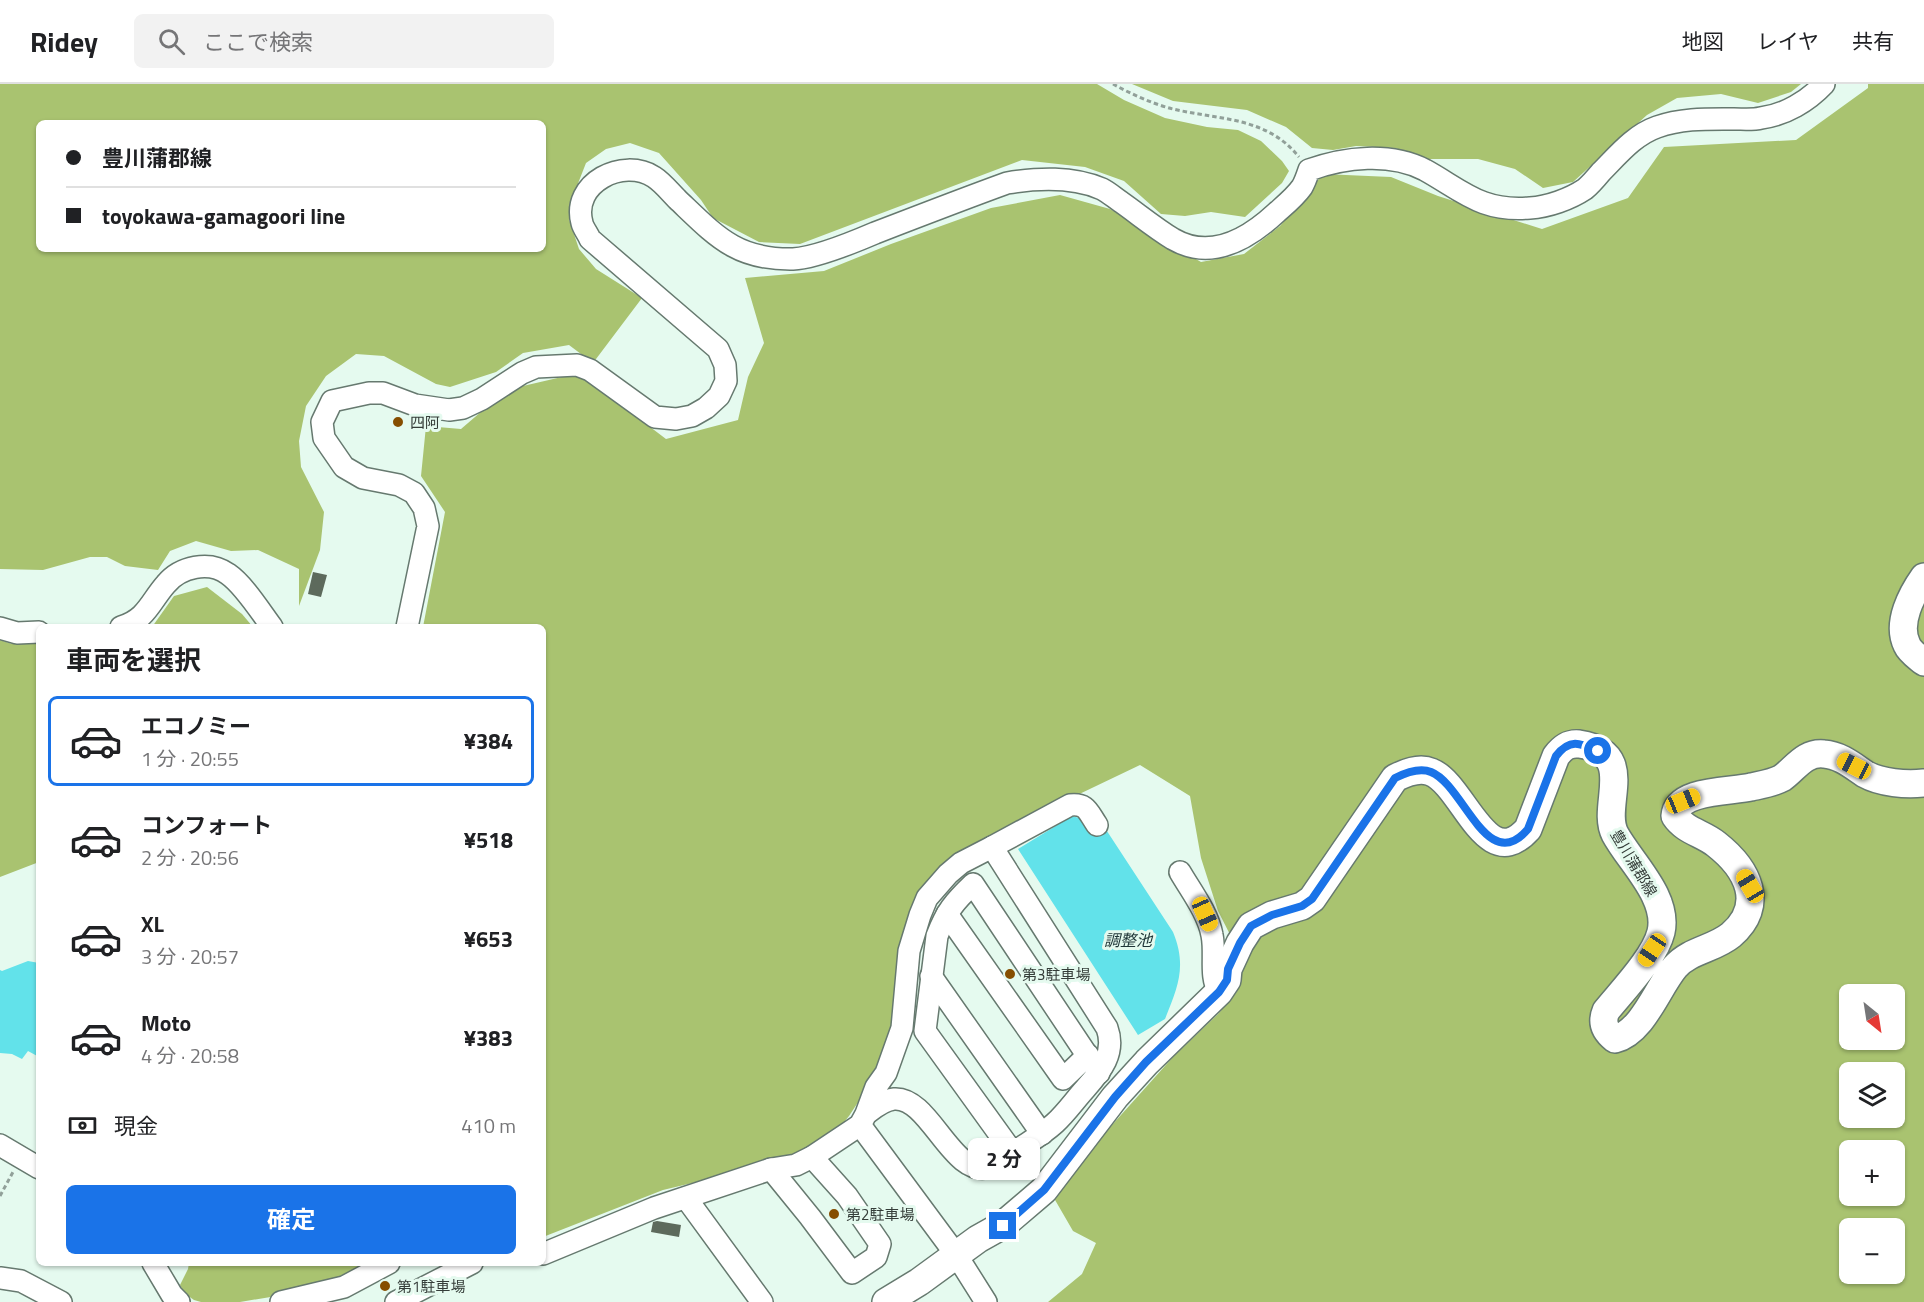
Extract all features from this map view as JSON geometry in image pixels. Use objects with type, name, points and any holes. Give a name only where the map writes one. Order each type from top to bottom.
[{"type":"main road","points":[[1924,577],[1914,591],[1906,612],[1904,627],[1908,647],[1924,662]]},
{"type":"main road","points":[[886,1302],[957,1256],[978,1239],[1003,1226],[1044,1190],[1115,1097],[1146,1062],[1219,992],[1227,980],[1228,969],[1240,943],[1251,926],[1272,915],[1302,906],[1312,899],[1395,778],[1417,770],[1430,771],[1448,783],[1487,837],[1498,843],[1504,843],[1521,837],[1528,829],[1556,756],[1562,748],[1572,743],[1583,745],[1606,756],[1611,763],[1615,781],[1610,822],[1616,837],[1653,892],[1661,917],[1661,930],[1652,950],[1603,1017],[1606,1030],[1615,1039],[1626,1034],[1652,1006],[1675,967],[1684,959],[1728,937],[1742,923],[1750,908],[1750,886],[1730,857],[1715,843],[1685,827],[1675,816],[1676,808],[1683,801],[1699,794],[1750,787],[1780,779],[1799,762],[1815,754],[1839,758],[1867,775],[1881,780],[1924,783]]},
{"type":"street","points":[[408,624],[428,526],[424,508],[414,493],[399,485],[363,478],[344,467],[324,438],[322,422],[332,401],[369,393],[383,393],[415,405],[449,410],[463,408],[536,367],[577,364],[590,370],[655,417],[676,419],[692,416],[706,408],[719,396],[726,381],[725,365],[718,349],[590,239],[582,223],[581,207],[587,190],[595,180],[609,173],[625,169],[654,177],[714,234],[741,252],[763,258],[796,259],[842,246],[1007,183],[1031,179],[1067,180],[1102,189],[1174,239],[1189,245],[1207,248],[1242,239],[1258,230],[1302,187],[1309,170],[1323,165],[1350,159],[1375,158],[1400,162],[1423,169],[1475,200],[1493,206],[1530,208],[1568,198],[1587,188],[1623,150],[1638,137],[1656,127],[1694,119],[1761,118],[1782,113],[1806,101],[1824,84]]},
{"type":"street","points":[[130,624],[145,613],[174,575],[199,566],[228,573],[270,624]]},
{"type":"street","points":[[0,628],[17,633],[36,632]]},
{"type":"street","points":[[863,1120],[902,1029],[909,951],[927,898],[961,863],[1070,805],[1084,806],[1097,825]]},
{"type":"street","points":[[546,1253],[654,1208],[771,1169],[796,1165],[812,1157],[863,1120],[880,1104],[892,1099],[905,1099],[916,1107],[954,1152],[965,1162],[974,1166],[988,1168],[1042,1134],[1055,1123],[1094,1064],[1111,1049],[1110,1037],[1107,1028],[992,847]]},
{"type":"street","points":[[1180,872],[1210,926],[1213,937],[1215,985],[1219,992]]},
{"type":"street","points":[[1013,1153],[925,1031],[937,936],[955,900],[973,884],[1094,1064]]},
{"type":"street","points":[[947,914],[1063,1079],[1094,1064]]},
{"type":"street","points":[[931,976],[1042,1134]]},
{"type":"street","points":[[863,1120],[986,1302]]},
{"type":"street","points":[[0,1145],[30,1163]]},
{"type":"street","points":[[771,1169],[852,1273],[876,1257],[880,1244],[847,1196],[812,1157]]},
{"type":"street","points":[[686,1198],[762,1302]]},
{"type":"street","points":[[155,1266],[172,1295],[179,1302]]},
{"type":"street","points":[[281,1302],[345,1287],[384,1266]]},
{"type":"street","points":[[396,1302],[466,1266]]},
{"type":"street","points":[[0,1278],[21,1281],[61,1302]]},
{"type":"path","points":[[1113,84],[1171,109],[1239,120],[1276,137],[1293,150],[1309,170]]},
{"type":"path","points":[[0,1196],[30,1163]]},
{"type":"green space","points":[[0,84],[1097,84],[1124,100],[1165,118],[1207,127],[1238,130],[1261,141],[1289,171],[1282,183],[1245,217],[1211,212],[1185,216],[1161,214],[1124,181],[1085,167],[1022,160],[800,244],[759,242],[713,218],[701,200],[659,153],[630,143],[606,149],[586,163],[577,186],[569,219],[579,249],[596,269],[642,298],[593,363],[569,345],[523,353],[496,372],[450,387],[436,384],[384,356],[356,354],[326,376],[306,406],[299,441],[301,467],[324,512],[320,550],[299,606],[299,569],[258,550],[231,551],[196,541],[170,551],[158,570],[125,566],[107,557],[90,557],[43,570],[0,569]]},
{"type":"green space","points":[[1132,84],[1801,84],[1791,92],[1758,103],[1721,94],[1677,98],[1647,115],[1573,182],[1543,188],[1515,169],[1478,159],[1428,159],[1395,148],[1356,146],[1333,150],[1312,148],[1286,127],[1247,110],[1173,101]]},
{"type":"green space","points":[[1868,84],[1924,84],[1924,1302],[1048,1302],[1082,1274],[1096,1243],[1073,1231],[1051,1193],[1173,1057],[1218,1014],[1236,993],[1245,964],[1218,911],[1201,858],[1190,796],[1140,765],[1071,798],[934,874],[915,906],[893,1030],[874,1078],[849,1116],[831,1138],[792,1159],[663,1190],[546,1236],[546,624],[424,624],[445,512],[421,476],[426,426],[461,429],[482,411],[523,386],[579,373],[666,439],[738,420],[748,377],[764,343],[745,278],[824,271],[991,208],[1060,195],[1110,209],[1201,262],[1244,254],[1280,226],[1323,174],[1391,177],[1438,196],[1542,229],[1628,198],[1664,147],[1796,140],[1868,88]]},
{"type":"green space","points":[[207,587],[242,614],[250,624],[154,624],[174,596]]},
{"type":"green space","points":[[0,640],[12,644],[36,643],[36,863],[0,877]]},
{"type":"green space","points":[[188,1266],[378,1266],[343,1285],[240,1302],[194,1300],[184,1293],[180,1285]]},
{"type":"water","name":"調整池","points":[[1072,816],[1103,825],[1173,932],[1177,944],[1179,976],[1165,1019],[1138,1035],[1018,849]]},
{"type":"water","points":[[28,961],[36,962],[36,1055],[28,1051],[22,1059],[12,1054],[0,1053],[0,970]]},
{"type":"building","points":[[313,572],[327,575],[321,597],[308,594]]},
{"type":"building","points":[[653,1222],[681,1225],[679,1237],[651,1232]]},
{"type":"place","name":"四阿","points":[[398,422]]},
{"type":"place","name":"第3駐車場","points":[[1010,974]]},
{"type":"place","name":"第2駐車場","points":[[834,1214]]},
{"type":"place","name":"第1駐車場","points":[[385,1286]]},
{"type":"route","points":[[1003,1226],[1044,1190],[1115,1097],[1146,1062],[1219,992],[1227,980],[1228,969],[1240,943],[1251,926],[1272,915],[1302,906],[1312,899],[1395,778],[1417,770],[1430,771],[1448,783],[1487,837],[1498,843],[1504,843],[1521,837],[1528,829],[1556,756],[1562,748],[1572,743],[1598,751]]}]
